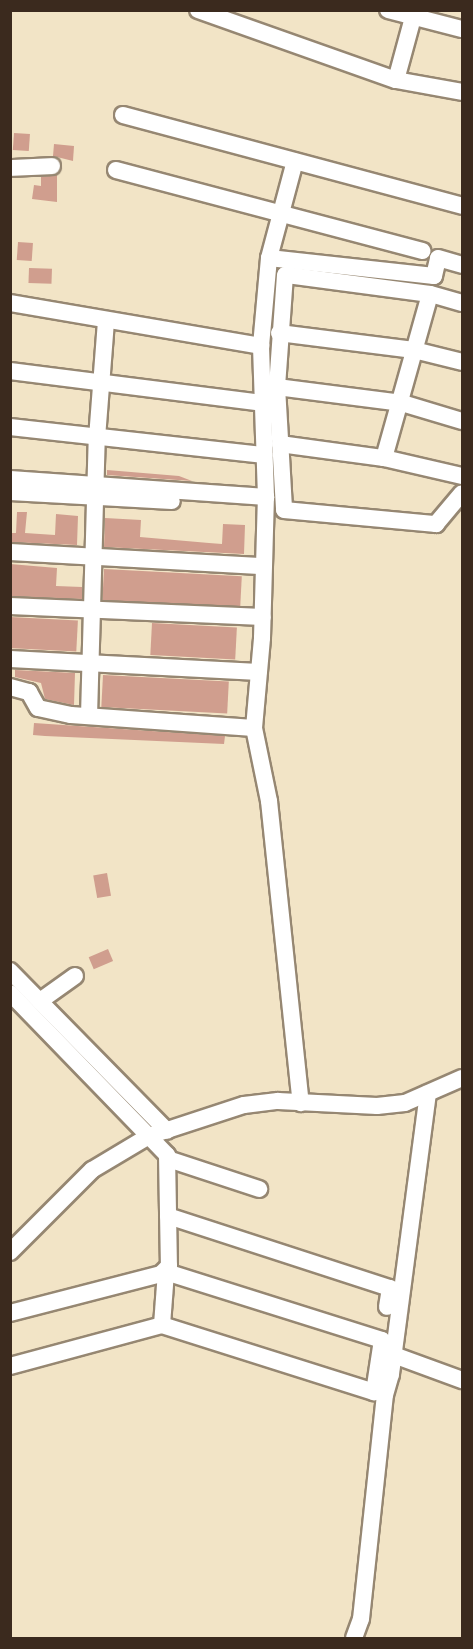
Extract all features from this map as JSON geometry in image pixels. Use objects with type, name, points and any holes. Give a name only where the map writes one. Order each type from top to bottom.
[{"type":"street","points":[[198,10],[396,80],[462,92]]},
{"type":"street","points":[[388,10],[462,29]]},
{"type":"street","points":[[396,80],[413,15]]},
{"type":"street","points":[[123,115],[462,206]]},
{"type":"street","points":[[295,161],[269,258],[261,346],[264,403],[284,510],[436,524],[462,493]]},
{"type":"street","points":[[10,168],[52,166]]},
{"type":"street","points":[[116,170],[281,211],[422,251]]},
{"type":"street","points":[[269,258],[434,276],[438,258],[462,265]]},
{"type":"street","points":[[301,1103],[269,801],[255,728],[263,617],[266,503],[285,275],[430,294],[462,303]]},
{"type":"street","points":[[384,458],[402,403],[430,294]]},
{"type":"street","points":[[10,303],[106,322],[261,346]]},
{"type":"street","points":[[89,716],[97,438],[106,322]]},
{"type":"street","points":[[279,333],[414,350],[462,362]]},
{"type":"street","points":[[10,371],[264,403]]},
{"type":"street","points":[[277,387],[402,403],[462,421]]},
{"type":"street","points":[[10,427],[97,438],[384,458],[462,476]]},
{"type":"street","points":[[10,479],[95,489],[266,503]]},
{"type":"street","points":[[10,492],[95,489]]},
{"type":"street","points":[[10,552],[93,559],[264,566]]},
{"type":"street","points":[[10,606],[263,617]]},
{"type":"street","points":[[10,659],[90,666],[259,672]]},
{"type":"street","points":[[10,687],[29,692],[38,708],[89,716],[255,728]]},
{"type":"street","points":[[10,970],[170,1130],[166,1272],[162,1325]]},
{"type":"street","points":[[40,1000],[75,975]]},
{"type":"street","points":[[10,993],[168,1157],[259,1189]]},
{"type":"street","points":[[10,1252],[92,1170],[149,1136],[244,1105],[301,1103],[376,1106],[405,1102],[462,1078]]},
{"type":"street","points":[[10,1366],[162,1325],[374,1392],[386,1347],[428,1094]]},
{"type":"street","points":[[168,1216],[390,1288],[374,1518],[361,1619],[354,1638]]},
{"type":"street","points":[[10,1313],[166,1272],[386,1347],[462,1380]]},
{"type":"building","points":[[14,133],[30,134],[29,151],[13,150]]},
{"type":"building","points":[[54,144],[74,146],[73,161],[53,156]]},
{"type":"building","points":[[57,175],[57,202],[32,199],[34,185],[41,186],[41,177]]},
{"type":"building","points":[[18,242],[33,243],[32,261],[17,260]]},
{"type":"building","points":[[29,268],[52,269],[51,284],[28,283]]},
{"type":"building","points":[[107,470],[179,476],[192,481],[107,475]]},
{"type":"building","points":[[17,512],[27,512],[25,533],[55,535],[56,514],[78,516],[77,545],[10,542],[10,533],[16,533]]},
{"type":"building","points":[[105,518],[141,520],[140,537],[222,544],[223,524],[245,525],[244,554],[104,547]]},
{"type":"building","points":[[10,564],[57,568],[56,586],[82,587],[82,599],[10,596]]},
{"type":"building","points":[[104,569],[242,576],[240,607],[102,600]]},
{"type":"building","points":[[10,617],[78,621],[76,652],[10,648]]},
{"type":"building","points":[[152,623],[237,627],[235,659],[150,655]]},
{"type":"building","points":[[15,670],[75,673],[74,705],[45,699],[41,683],[15,677]]},
{"type":"building","points":[[103,675],[229,682],[227,714],[101,707]]},
{"type":"building","points":[[34,723],[225,736],[224,744],[45,736],[33,735]]},
{"type":"building","points":[[107,873],[111,896],[97,898],[93,875]]},
{"type":"building","points":[[108,949],[113,961],[94,969],[89,957]]}]
